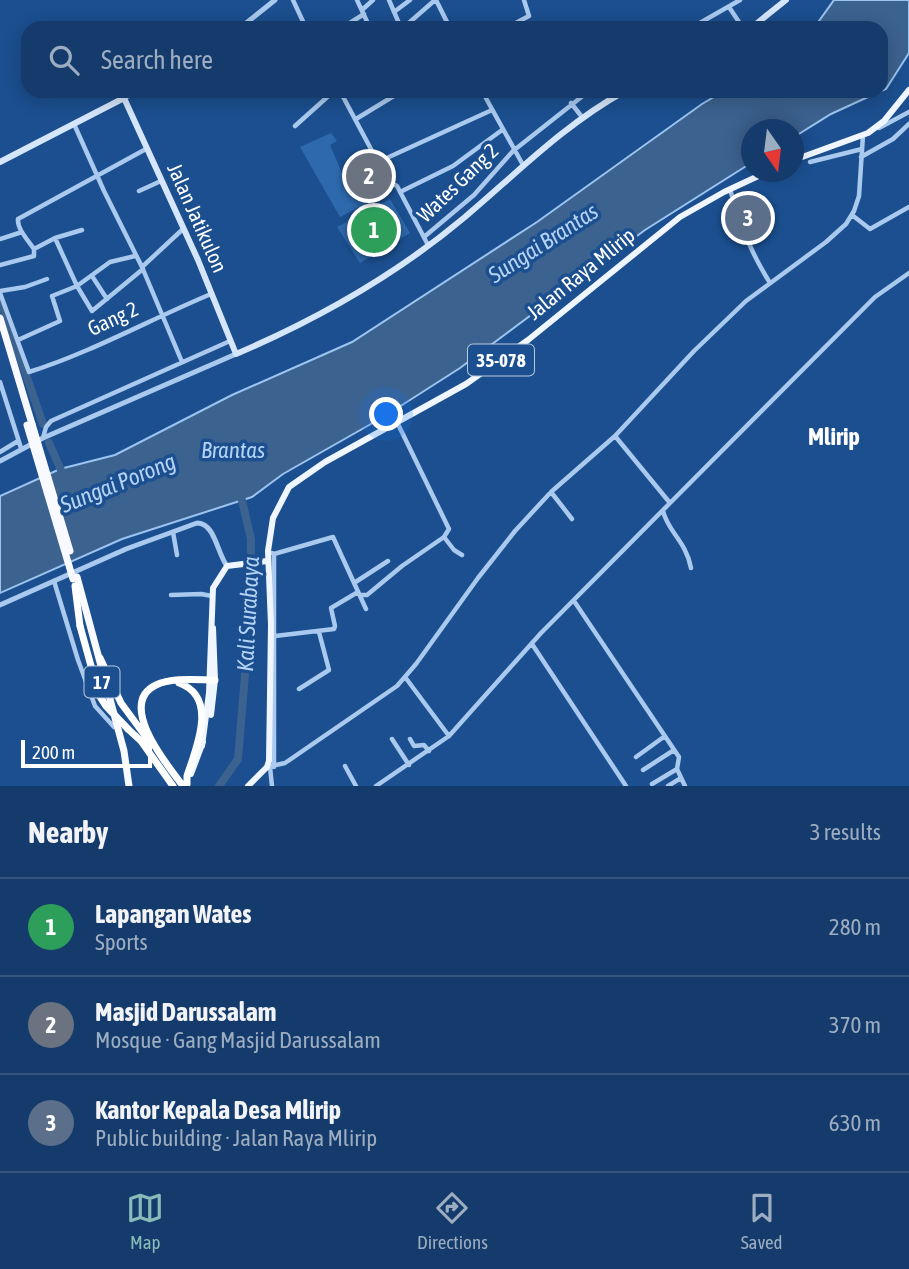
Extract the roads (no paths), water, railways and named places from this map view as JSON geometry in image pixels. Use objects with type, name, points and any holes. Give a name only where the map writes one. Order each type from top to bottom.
[{"type":"highway","name":"17","points":[[0,318],[29,425]]},
{"type":"highway","name":"17","points":[[0,334],[100,658],[124,751],[126,786]]},
{"type":"highway","name":"17","points":[[75,580],[114,727],[126,786]]},
{"type":"highway","points":[[75,580],[80,626],[99,695],[106,706],[141,741],[173,786]]},
{"type":"highway","points":[[100,658],[121,703],[164,762],[185,785]]},
{"type":"highway","points":[[164,762],[146,727],[141,707],[148,690],[155,685],[176,681],[212,680]]},
{"type":"highway","points":[[176,681],[194,691],[202,709],[201,730],[185,785]]},
{"type":"main road","points":[[760,21],[786,0]]},
{"type":"main road","points":[[804,156],[872,130],[884,121],[909,90]]},
{"type":"main road","points":[[0,162],[124,98]]},
{"type":"main road","name":"Jalan Jatikulon","points":[[124,98],[236,354]]},
{"type":"main road","points":[[236,354],[341,302],[428,245],[582,117],[613,98]]},
{"type":"main road","name":"Jalan Raya Mlirip","points":[[270,767],[271,625],[267,561],[271,552],[277,506],[292,483],[482,373],[528,340],[680,218],[745,182]]},
{"type":"main road","points":[[185,785],[209,722],[215,636],[212,596],[216,580],[230,564],[267,561]]},
{"type":"main road","points":[[248,786],[270,767]]},
{"type":"street","points":[[249,21],[275,0]]},
{"type":"street","points":[[293,0],[303,21]]},
{"type":"street","points":[[357,0],[367,21]]},
{"type":"street","points":[[351,21],[373,0]]},
{"type":"street","points":[[389,0],[398,21]]},
{"type":"street","points":[[394,12],[410,0]]},
{"type":"street","points":[[410,21],[435,0],[446,21]]},
{"type":"street","points":[[519,21],[529,16],[524,0]]},
{"type":"street","points":[[704,21],[740,0]]},
{"type":"street","points":[[729,7],[738,21]]},
{"type":"street","points":[[295,126],[326,98]]},
{"type":"street","points":[[344,98],[388,181],[397,186],[428,245]]},
{"type":"street","points":[[356,119],[390,98]]},
{"type":"street","points":[[486,98],[523,166]]},
{"type":"street","name":"Wates Gang 2","points":[[424,237],[474,195],[513,151],[578,98]]},
{"type":"street","points":[[571,103],[582,117]]},
{"type":"street","points":[[378,162],[492,110]]},
{"type":"street","points":[[872,130],[909,112]]},
{"type":"street","points":[[74,124],[142,268],[182,362]]},
{"type":"street","points":[[861,157],[893,139],[909,124]]},
{"type":"street","points":[[400,192],[453,166],[502,130]]},
{"type":"street","points":[[270,767],[285,763],[383,697],[405,677],[515,531],[551,492],[615,436],[694,351],[746,301],[846,224],[859,196],[863,135]]},
{"type":"street","points":[[0,265],[34,256],[34,249],[17,223],[18,219],[146,149]]},
{"type":"street","points":[[810,162],[862,149]]},
{"type":"street","points":[[345,170],[375,155]]},
{"type":"street","points":[[139,191],[161,181]]},
{"type":"street","points":[[730,189],[754,256],[770,283]]},
{"type":"street","points":[[474,195],[481,203]]},
{"type":"street","points":[[852,215],[870,229],[909,207]]},
{"type":"street","points":[[55,238],[91,311],[183,229]]},
{"type":"street","points":[[34,249],[55,238],[82,230]]},
{"type":"street","points":[[0,239],[22,232]]},
{"type":"street","points":[[47,279],[0,292],[18,340],[59,322],[52,296],[77,286],[110,262],[135,256]]},
{"type":"street","points":[[376,786],[449,736],[532,644],[663,510],[875,297],[909,272]]},
{"type":"street","points":[[92,275],[107,299]]},
{"type":"street","name":"Gang 2","points":[[18,340],[29,372],[104,342],[211,293]]},
{"type":"street","points":[[43,438],[51,421],[230,341]]},
{"type":"street","points":[[0,452],[43,438],[236,354]]},
{"type":"street","points":[[0,382],[20,445]]},
{"type":"street","points":[[274,636],[335,629],[331,608],[359,593],[367,595],[402,566],[444,537],[448,531],[448,525],[397,422]]},
{"type":"street","points":[[615,436],[670,503]]},
{"type":"street","points":[[0,461],[20,445]]},
{"type":"street","points":[[551,492],[572,519]]},
{"type":"street","points":[[663,510],[665,519],[686,549],[691,568]]},
{"type":"street","points":[[0,605],[115,553],[197,523],[207,525],[220,557],[230,564]]},
{"type":"street","points":[[173,532],[177,555]]},
{"type":"street","points":[[272,786],[270,767],[274,636],[271,552],[333,537],[366,609]]},
{"type":"street","points":[[444,537],[454,550],[462,555]]},
{"type":"street","points":[[354,583],[388,561]]},
{"type":"street","points":[[54,581],[95,706],[114,727]]},
{"type":"street","points":[[172,595],[193,593],[212,596]]},
{"type":"street","points":[[574,601],[674,750],[679,760],[677,769],[685,786]]},
{"type":"street","points":[[299,689],[329,672],[319,632]]},
{"type":"street","points":[[532,644],[626,786]]},
{"type":"street","points":[[405,677],[449,736]]},
{"type":"street","points":[[636,757],[665,737]]},
{"type":"street","points":[[392,739],[409,765]]},
{"type":"street","points":[[410,739],[414,746],[424,745],[429,751]]},
{"type":"street","points":[[643,770],[674,750]]},
{"type":"street","points":[[345,766],[356,786]]},
{"type":"street","points":[[652,784],[677,769]]},
{"type":"street","points":[[668,786],[681,778]]},
{"type":"water","points":[[834,0],[909,0],[909,53],[888,86],[888,21],[819,21]]},
{"type":"water","name":"Brantas","points":[[712,98],[866,98],[831,114],[804,131],[804,119],[741,119],[741,169],[645,230],[460,368],[385,416],[283,474],[252,497],[122,539],[0,593],[0,496],[60,469],[115,455],[232,395],[352,342],[537,222]]},
{"type":"waterway","points":[[1,302],[43,424]]},
{"type":"waterway","name":"Sungai Porong","points":[[49,443],[65,479]]},
{"type":"waterway","name":"Kali Surabaya","points":[[219,786],[238,759],[250,614],[251,539],[240,492]]},
{"type":"place","name":"Masjid Darussalam","points":[[369,176]]},
{"type":"place","name":"Kantor Kepala Desa Mlirip","points":[[748,218]]},
{"type":"place","name":"Lapangan Wates","points":[[374,230]]},
{"type":"district","name":"Mlirip","points":[[834,437]]},
{"type":"water label","name":"Sungai Brantas","points":[[543,243]]}]
